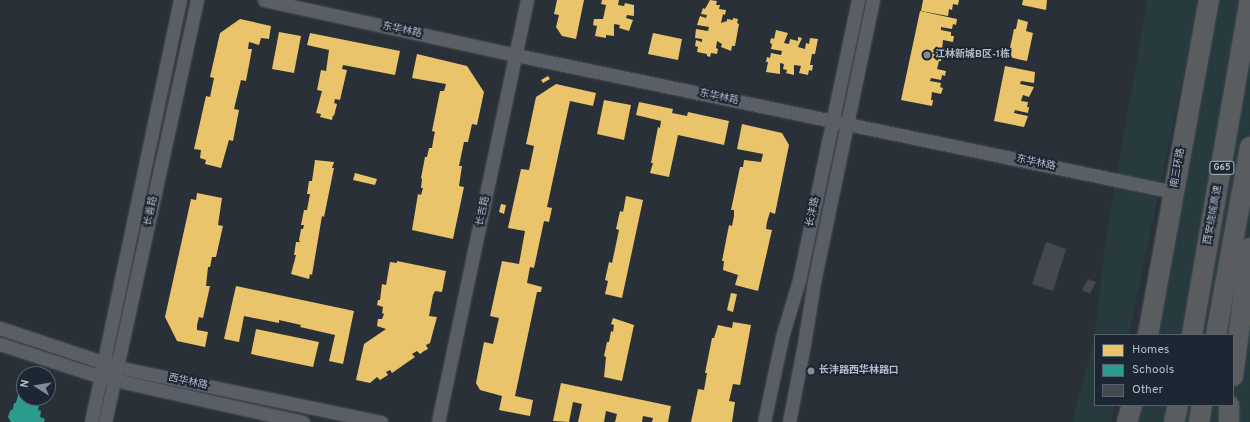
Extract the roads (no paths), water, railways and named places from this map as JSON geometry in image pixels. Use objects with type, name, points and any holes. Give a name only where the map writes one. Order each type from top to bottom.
[{"type":"highway","name":"南三环路","points":[[1148,334],[1209,0]]},
{"type":"highway","name":"西安绕城高速","points":[[1192,334],[1250,0]]},
{"type":"highway","name":"G65","points":[[1216,334],[1250,147]]},
{"type":"highway","points":[[1234,368],[1250,248]]},
{"type":"highway","points":[[1127,422],[1132,406]]},
{"type":"highway","points":[[1174,422],[1178,406]]},
{"type":"highway","points":[[1199,422],[1202,406]]},
{"type":"highway","points":[[1229,406],[1229,422]]},
{"type":"street","name":"长善路","points":[[91,422],[180,0]]},
{"type":"street","name":"长善路","points":[[105,422],[197,0]]},
{"type":"street","name":"东华林路","points":[[264,0],[516,55],[1174,192]]},
{"type":"street","name":"长吉路","points":[[438,422],[528,0]]},
{"type":"street","name":"长沣路","points":[[764,422],[782,338],[799,280],[858,0]]},
{"type":"street","name":"长沣路","points":[[789,422],[814,282],[873,0]]},
{"type":"street","name":"西华林路","points":[[0,328],[104,362],[116,374],[303,422]]},
{"type":"street","name":"西华林路","points":[[0,344],[101,377],[116,374],[381,422]]},
{"type":"place","name":"江林新城B区-1栋","points":[[927,55]]},
{"type":"place","name":"长沣路西华林路口","points":[[811,371]]}]
